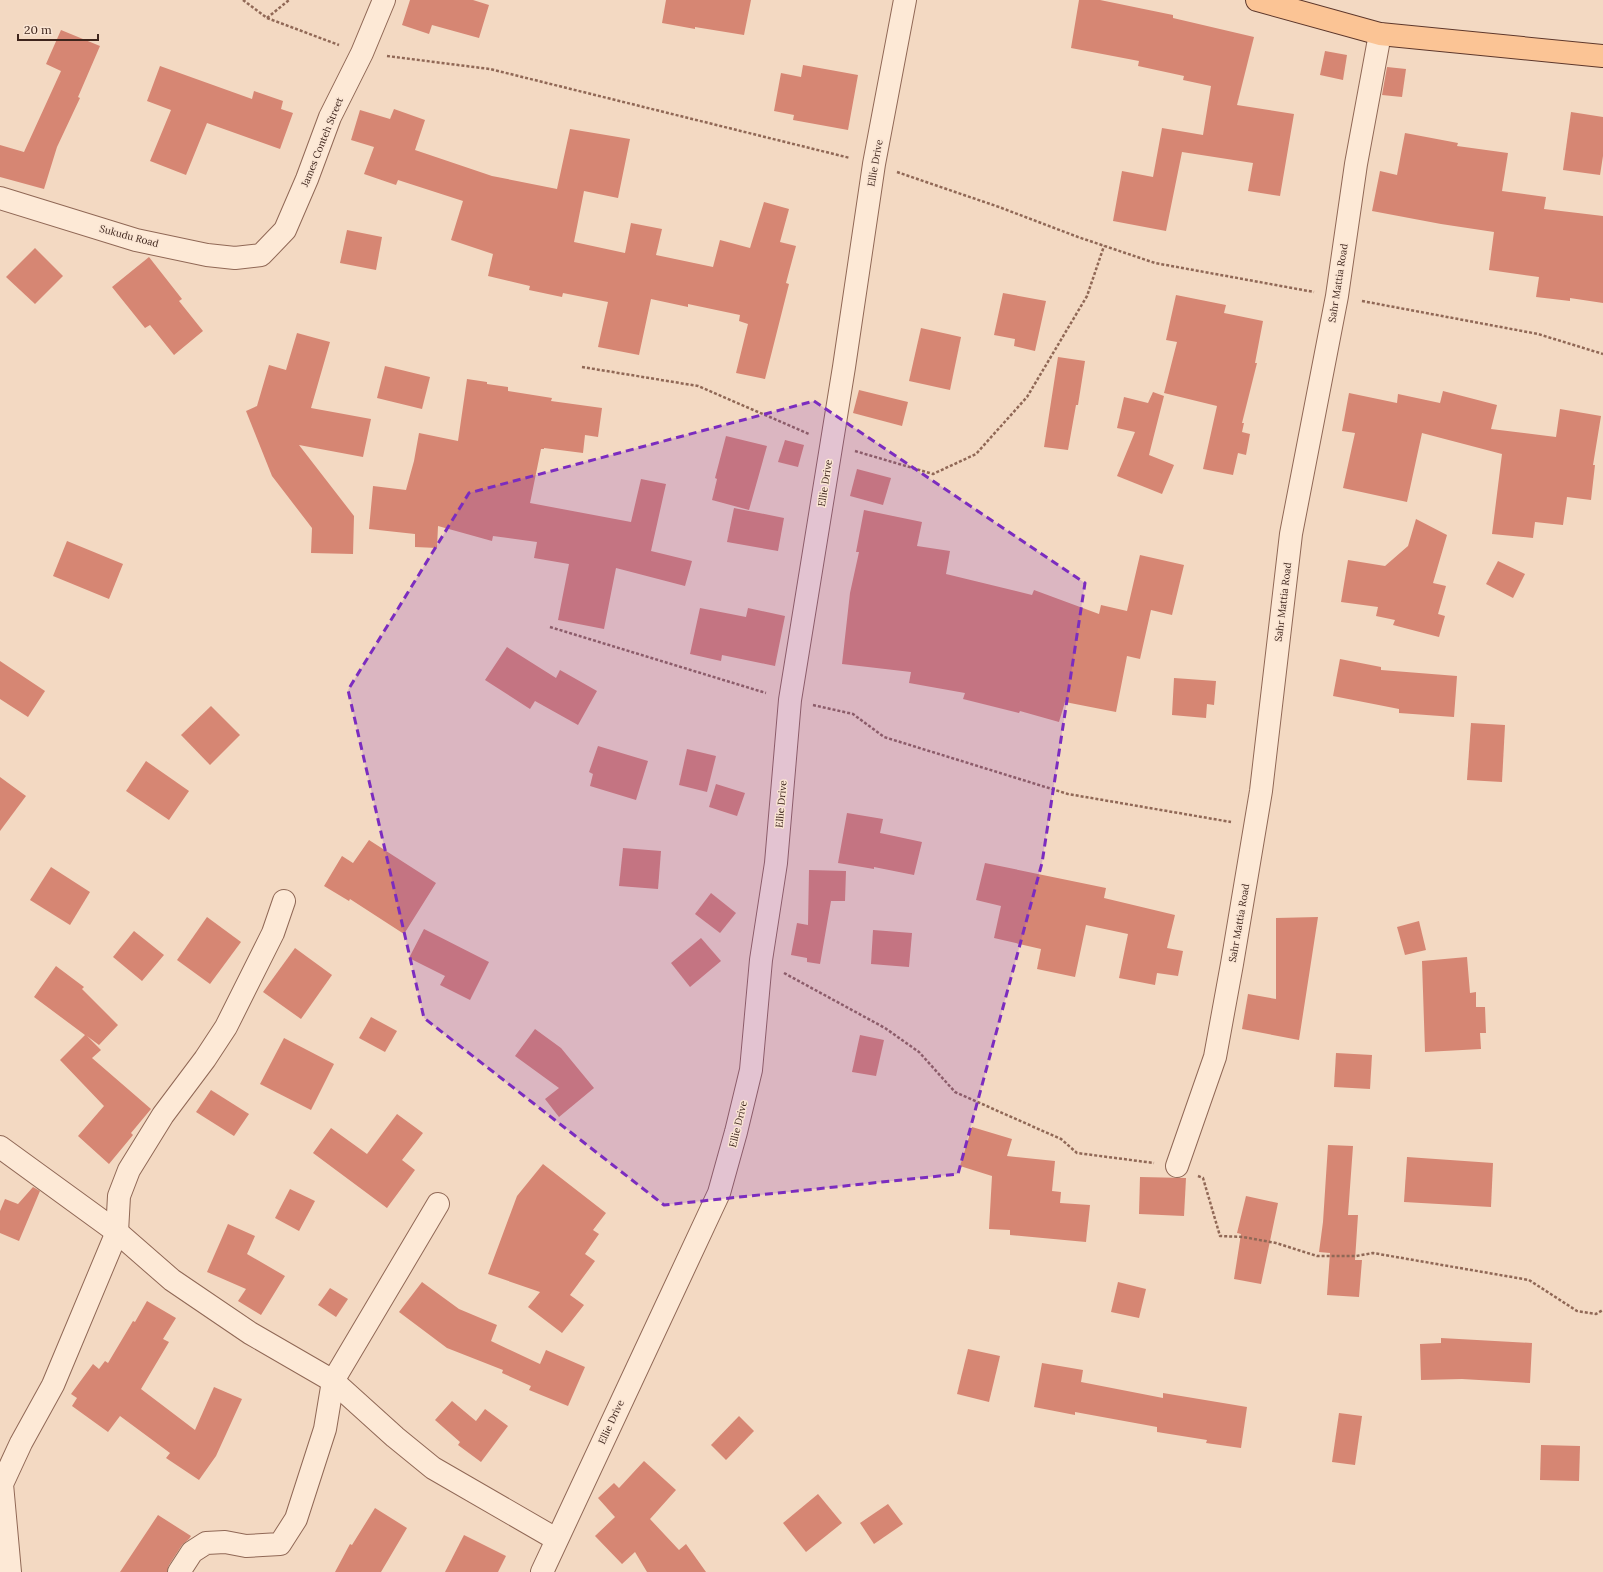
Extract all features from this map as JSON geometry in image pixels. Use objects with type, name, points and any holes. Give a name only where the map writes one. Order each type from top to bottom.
[{"type":"main road","points":[[1257,0],[1380,34],[1603,56]]},
{"type":"street","name":"James Conteh Street","points":[[261,255],[285,230],[307,179],[330,117],[362,53],[384,0]]},
{"type":"street","name":"Ellie Drive","points":[[542,1572],[719,1192],[736,1132],[751,1070],[761,960],[776,863],[790,700],[874,164],[904,0]]},
{"type":"street","name":"Sahr Mattia Road","points":[[1177,1166],[1215,1057],[1232,964],[1261,791],[1291,534],[1337,296],[1356,164],[1380,34]]},
{"type":"street","name":"Sukudu Road","points":[[0,198],[136,240],[234,258],[261,255]]},
{"type":"street","points":[[10,1572],[2,1484],[21,1443],[53,1385],[116,1232],[119,1196],[129,1170],[163,1115],[205,1059],[226,1027],[273,933],[284,901]]},
{"type":"street","points":[[0,1147],[116,1232],[172,1280],[250,1333],[333,1381],[394,1437],[433,1468],[556,1540]]},
{"type":"street","points":[[179,1572],[192,1552],[206,1543],[225,1542],[246,1546],[280,1544],[296,1519],[325,1430],[333,1381],[438,1204]]},
{"type":"path","points":[[243,0],[267,18],[362,53],[490,69],[874,164],[1155,263],[1538,334],[1603,354]]},
{"type":"path","points":[[267,18],[289,0]]},
{"type":"path","points":[[582,367],[698,386],[831,444],[933,474],[976,454],[1027,397],[1087,296],[1104,246]]},
{"type":"path","points":[[550,627],[790,700],[853,714],[884,738],[1068,794],[1255,826]]},
{"type":"path","points":[[761,960],[890,1032],[919,1052],[955,1092],[1061,1139],[1077,1153],[1177,1166],[1202,1178],[1220,1236],[1243,1237],[1276,1243],[1317,1256],[1356,1256],[1373,1252],[1529,1280],[1577,1311],[1596,1314],[1603,1310]]},
{"type":"highlighted area","points":[[814,401],[1085,583],[1042,863],[958,1174],[664,1205],[424,1018],[348,690],[469,493]]},
{"type":"building","points":[[410,0],[473,0],[489,5],[479,38],[432,25],[429,34],[402,25]]},
{"type":"building","points":[[666,0],[751,0],[744,35],[662,23]]},
{"type":"building","points":[[1079,0],[1100,0],[1173,15],[1173,18],[1254,37],[1237,105],[1294,114],[1280,196],[1248,191],[1253,163],[1182,152],[1166,231],[1113,221],[1122,171],[1153,177],[1162,128],[1203,135],[1211,86],[1183,80],[1184,76],[1138,66],[1139,61],[1071,48]]},
{"type":"building","points":[[61,30],[100,46],[78,97],[80,98],[57,147],[44,189],[0,177],[0,145],[24,152],[61,71],[46,64]]},
{"type":"building","points":[[1325,51],[1347,55],[1343,80],[1320,75]]},
{"type":"building","points":[[803,65],[858,75],[848,130],[793,120],[794,115],[774,111],[781,73],[801,77]]},
{"type":"building","points":[[160,66],[252,99],[254,91],[283,101],[281,109],[293,113],[280,149],[207,123],[186,175],[150,161],[171,110],[147,101]]},
{"type":"building","points":[[1387,67],[1406,69],[1402,97],[1382,95]]},
{"type":"building","points":[[394,109],[425,120],[415,150],[492,176],[557,189],[570,129],[630,139],[618,198],[584,191],[574,242],[625,253],[631,223],[662,229],[656,255],[713,267],[720,240],[750,248],[764,202],[789,209],[780,242],[796,246],[786,283],[789,284],[765,379],[736,373],[748,324],[739,321],[740,315],[688,304],[688,307],[651,299],[639,355],[598,347],[608,302],[563,293],[562,297],[529,290],[530,286],[488,276],[493,254],[451,240],[463,201],[398,180],[396,185],[364,174],[374,147],[351,140],[360,110],[390,119]]},
{"type":"building","points":[[1571,112],[1603,117],[1603,156],[1600,175],[1563,170]]},
{"type":"building","points":[[1405,133],[1458,143],[1457,146],[1508,153],[1502,191],[1546,197],[1544,209],[1603,216],[1603,303],[1570,298],[1570,301],[1536,297],[1539,277],[1489,270],[1494,232],[1372,211],[1380,171],[1397,175]]},
{"type":"building","points":[[347,230],[382,237],[376,270],[340,263]]},
{"type":"building","points":[[35,248],[63,276],[35,304],[6,277]]},
{"type":"building","points":[[149,257],[182,299],[179,301],[203,331],[174,355],[150,325],[145,328],[112,287]]},
{"type":"building","points":[[1003,293],[1046,301],[1035,351],[1014,346],[1015,339],[994,335]]},
{"type":"building","points":[[1176,295],[1226,305],[1224,313],[1263,321],[1255,363],[1257,363],[1242,423],[1244,423],[1242,432],[1250,434],[1246,455],[1238,453],[1233,475],[1203,469],[1217,406],[1164,393],[1177,342],[1166,340]]},
{"type":"building","points":[[921,328],[961,337],[950,390],[909,381]]},
{"type":"building","points":[[297,333],[330,342],[311,408],[371,419],[363,457],[299,445],[354,516],[353,554],[311,553],[312,528],[272,476],[246,411],[257,406],[269,365],[286,370]]},
{"type":"building","points":[[1058,357],[1085,361],[1078,405],[1076,405],[1068,450],[1044,447]]},
{"type":"building","points":[[385,366],[430,377],[422,409],[377,398]]},
{"type":"building","points":[[467,379],[508,387],[508,391],[552,398],[551,401],[602,408],[598,437],[585,435],[583,453],[544,448],[541,449],[530,503],[631,522],[641,479],[666,484],[651,551],[692,561],[685,586],[616,568],[604,629],[558,620],[569,564],[534,558],[537,542],[493,536],[492,541],[438,526],[437,548],[415,547],[415,534],[369,529],[373,486],[406,490],[414,461],[419,433],[458,441]]},
{"type":"building","points":[[859,390],[908,402],[902,426],[853,413]]},
{"type":"building","points":[[1443,391],[1497,405],[1491,429],[1556,437],[1560,409],[1601,416],[1593,465],[1595,465],[1591,500],[1567,497],[1563,525],[1535,522],[1533,538],[1492,534],[1502,454],[1422,433],[1407,502],[1343,488],[1355,433],[1342,431],[1349,393],[1397,403],[1398,394],[1440,403]]},
{"type":"building","points":[[1153,392],[1164,396],[1149,455],[1174,465],[1162,494],[1117,476],[1135,432],[1117,428],[1124,397],[1148,403]]},
{"type":"building","points":[[726,436],[767,446],[749,510],[712,500],[717,479],[715,478]]},
{"type":"building","points":[[785,440],[804,445],[798,467],[778,462]]},
{"type":"building","points":[[857,469],[891,478],[883,505],[850,496]]},
{"type":"building","points":[[734,508],[784,518],[778,551],[727,542]]},
{"type":"building","points":[[864,510],[922,522],[917,546],[950,551],[946,574],[1032,595],[1034,590],[1099,614],[1101,605],[1127,611],[1140,555],[1184,565],[1172,615],[1151,610],[1140,659],[1127,656],[1116,712],[1065,702],[1059,722],[1020,711],[1019,713],[963,699],[965,693],[909,683],[911,672],[842,664],[850,593],[859,552],[856,552]]},
{"type":"building","points":[[1416,519],[1447,535],[1433,583],[1446,586],[1438,614],[1445,616],[1439,637],[1393,625],[1395,620],[1376,616],[1378,607],[1341,602],[1348,560],[1385,566],[1408,546]]},
{"type":"building","points":[[67,541],[123,564],[109,599],[53,576]]},
{"type":"building","points":[[1498,561],[1525,574],[1513,598],[1486,584]]},
{"type":"building","points":[[700,608],[746,617],[748,608],[785,616],[775,666],[722,655],[721,661],[690,654]]},
{"type":"building","points":[[507,647],[556,678],[560,670],[597,691],[578,725],[535,701],[530,709],[485,680]]},
{"type":"building","points":[[1340,659],[1381,667],[1381,670],[1457,676],[1454,717],[1399,713],[1399,709],[1333,696]]},
{"type":"building","points":[[0,661],[45,691],[28,717],[0,699]]},
{"type":"building","points":[[1174,678],[1216,681],[1214,705],[1207,704],[1206,718],[1172,715]]},
{"type":"building","points":[[211,706],[240,735],[210,765],[181,735]]},
{"type":"building","points":[[1471,723],[1505,725],[1502,782],[1467,780]]},
{"type":"building","points":[[598,746],[648,761],[636,800],[590,786],[593,774],[589,772]]},
{"type":"building","points":[[687,749],[716,756],[707,792],[679,785]]},
{"type":"building","points":[[146,761],[189,791],[169,820],[126,791]]},
{"type":"building","points":[[0,777],[26,796],[0,831]]},
{"type":"building","points":[[716,784],[745,793],[737,816],[709,807]]},
{"type":"building","points":[[847,813],[883,819],[880,833],[922,842],[914,875],[874,867],[874,869],[838,863]]},
{"type":"building","points":[[369,840],[436,883],[404,934],[350,899],[349,901],[324,886],[342,856],[353,863]]},
{"type":"building","points":[[623,848],[661,851],[658,889],[619,886]]},
{"type":"building","points":[[985,863],[1106,888],[1104,898],[1175,915],[1167,948],[1183,951],[1178,976],[1157,973],[1155,985],[1119,978],[1128,934],[1086,925],[1075,977],[1037,969],[1041,949],[994,938],[1001,906],[976,900]]},
{"type":"building","points":[[51,867],[90,892],[70,925],[30,900]]},
{"type":"building","points":[[809,870],[846,871],[845,901],[831,901],[820,964],[807,962],[807,958],[791,955],[797,923],[808,925]]},
{"type":"building","points":[[711,893],[736,913],[720,933],[695,914]]},
{"type":"building","points":[[207,917],[241,942],[210,984],[177,960]]},
{"type":"building","points":[[1318,917],[1299,1040],[1242,1029],[1248,994],[1276,999],[1276,918]]},
{"type":"building","points":[[1419,921],[1426,950],[1405,955],[1397,927]]},
{"type":"building","points":[[424,929],[489,962],[470,1000],[440,985],[445,976],[409,958]]},
{"type":"building","points":[[873,930],[912,933],[909,967],[871,964]]},
{"type":"building","points":[[134,931],[164,955],[142,981],[113,957]]},
{"type":"building","points":[[701,938],[721,961],[690,987],[671,963]]},
{"type":"building","points":[[295,948],[332,975],[301,1019],[263,992]]},
{"type":"building","points":[[1467,957],[1470,993],[1476,992],[1476,1007],[1485,1007],[1486,1033],[1480,1033],[1481,1049],[1425,1052],[1422,961]]},
{"type":"building","points":[[56,966],[84,987],[82,989],[118,1025],[99,1045],[87,1036],[101,1050],[92,1058],[151,1109],[131,1133],[133,1135],[109,1164],[78,1136],[104,1106],[60,1060],[85,1035],[34,997]]},
{"type":"building","points":[[371,1017],[397,1031],[385,1052],[359,1038]]},
{"type":"building","points":[[535,1029],[561,1048],[594,1088],[559,1117],[545,1099],[559,1088],[515,1056]]},
{"type":"building","points":[[860,1035],[884,1040],[876,1076],[852,1072]]},
{"type":"building","points":[[284,1038],[334,1064],[311,1110],[260,1084]]},
{"type":"building","points":[[1336,1053],[1372,1055],[1370,1089],[1334,1087]]},
{"type":"building","points":[[211,1090],[249,1114],[234,1136],[196,1112]]},
{"type":"building","points":[[397,1114],[423,1133],[402,1160],[415,1170],[387,1208],[313,1153],[331,1128],[367,1154]]},
{"type":"building","points":[[972,1127],[1012,1139],[1007,1156],[1055,1161],[1052,1191],[1061,1192],[1060,1203],[1090,1205],[1086,1242],[1010,1235],[1010,1230],[989,1229],[992,1176],[960,1166]]},
{"type":"building","points":[[1328,1145],[1353,1146],[1348,1215],[1358,1215],[1355,1260],[1362,1260],[1359,1297],[1327,1295],[1330,1253],[1319,1252],[1323,1222]]},
{"type":"building","points":[[1407,1157],[1493,1163],[1491,1207],[1404,1202]]},
{"type":"building","points":[[543,1164],[606,1213],[593,1230],[599,1234],[585,1254],[595,1261],[570,1295],[584,1305],[562,1333],[528,1307],[540,1292],[488,1274],[517,1196]]},
{"type":"building","points":[[1140,1177],[1186,1178],[1184,1216],[1139,1214]]},
{"type":"building","points":[[33,1187],[40,1191],[19,1241],[0,1233],[0,1211],[5,1199],[18,1204]]},
{"type":"building","points":[[290,1189],[315,1201],[299,1231],[275,1218]]},
{"type":"building","points":[[1246,1196],[1278,1203],[1261,1284],[1234,1279],[1241,1234],[1237,1233]]},
{"type":"building","points":[[228,1224],[255,1236],[247,1254],[285,1276],[261,1315],[238,1301],[246,1289],[207,1272]]},
{"type":"building","points":[[422,1282],[459,1309],[497,1325],[491,1341],[540,1364],[546,1350],[585,1367],[568,1406],[529,1390],[531,1386],[502,1373],[503,1370],[447,1348],[399,1312]]},
{"type":"building","points":[[1118,1282],[1146,1289],[1139,1318],[1111,1312]]},
{"type":"building","points":[[330,1288],[348,1299],[336,1317],[318,1305]]},
{"type":"building","points":[[147,1301],[176,1318],[163,1339],[169,1342],[141,1389],[195,1430],[214,1387],[242,1399],[216,1456],[199,1480],[166,1458],[170,1453],[120,1416],[108,1432],[72,1406],[77,1398],[71,1394],[93,1364],[99,1369],[105,1361],[108,1363],[133,1321],[135,1322]]},
{"type":"building","points":[[1441,1338],[1532,1343],[1530,1383],[1462,1379],[1421,1380],[1420,1344],[1441,1343]]},
{"type":"building","points":[[968,1349],[1000,1356],[989,1402],[957,1394]]},
{"type":"building","points":[[1042,1363],[1083,1370],[1081,1382],[1163,1398],[1163,1393],[1247,1407],[1241,1448],[1206,1443],[1207,1440],[1157,1432],[1157,1427],[1075,1412],[1075,1415],[1034,1407]]},
{"type":"building","points":[[452,1401],[476,1421],[485,1409],[508,1426],[481,1462],[458,1445],[460,1442],[435,1420]]},
{"type":"building","points":[[1339,1413],[1362,1416],[1355,1465],[1332,1462]]},
{"type":"building","points":[[739,1416],[754,1431],[726,1460],[711,1445]]},
{"type":"building","points":[[1541,1445],[1580,1446],[1579,1481],[1540,1480]]},
{"type":"building","points":[[644,1461],[676,1490],[650,1519],[679,1550],[686,1544],[706,1572],[647,1572],[635,1552],[622,1564],[595,1536],[615,1517],[598,1498],[614,1483],[619,1488]]},
{"type":"building","points":[[818,1494],[842,1523],[806,1552],[783,1523]]},
{"type":"building","points":[[888,1504],[903,1524],[874,1544],[860,1523]]},
{"type":"building","points":[[375,1508],[407,1528],[381,1572],[335,1572],[350,1544],[352,1545]]},
{"type":"building","points":[[158,1515],[191,1536],[182,1545],[169,1565],[167,1572],[120,1572]]},
{"type":"building","points":[[464,1535],[506,1556],[498,1572],[445,1572]]}]
